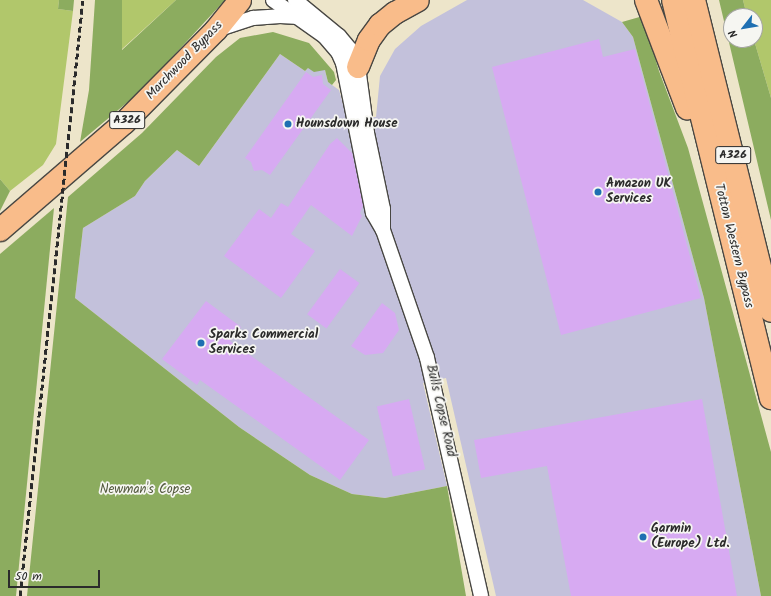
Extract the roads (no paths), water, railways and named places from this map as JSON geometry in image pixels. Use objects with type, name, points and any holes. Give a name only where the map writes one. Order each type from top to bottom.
[{"type":"main road","name":"Marchwood Bypass","points":[[0,230],[124,123],[216,30],[240,0]]},
{"type":"main road","points":[[358,67],[369,40],[380,25],[395,13],[418,0]]},
{"type":"main road","points":[[646,0],[723,205]]},
{"type":"main road","name":"Totton Western Bypass","points":[[673,0],[771,398]]},
{"type":"main road","name":"Totton Western Bypass","points":[[694,0],[771,310]]},
{"type":"street","name":"Bulls Copse Road","points":[[274,0],[299,17],[331,43],[343,63],[363,173],[373,213],[383,230],[427,358],[481,596]]},
{"type":"street","name":"Bulls Copse Road","points":[[295,0],[339,36],[350,49],[358,67],[369,146],[383,209],[383,230]]},
{"type":"street","points":[[216,30],[253,18],[280,16],[299,17]]},
{"type":"railway","points":[[20,596],[83,0]]},
{"type":"place","name":"Hounsdown House","points":[[288,124]]},
{"type":"place","name":"Amazon UK Services","points":[[598,192]]},
{"type":"place","name":"Sparks Commercial Services","points":[[201,343]]},
{"type":"place","name":"Garmin (Europe) Ltd.","points":[[643,537]]},
{"type":"park label","name":"Newman's Copse","points":[[145,490]]}]
